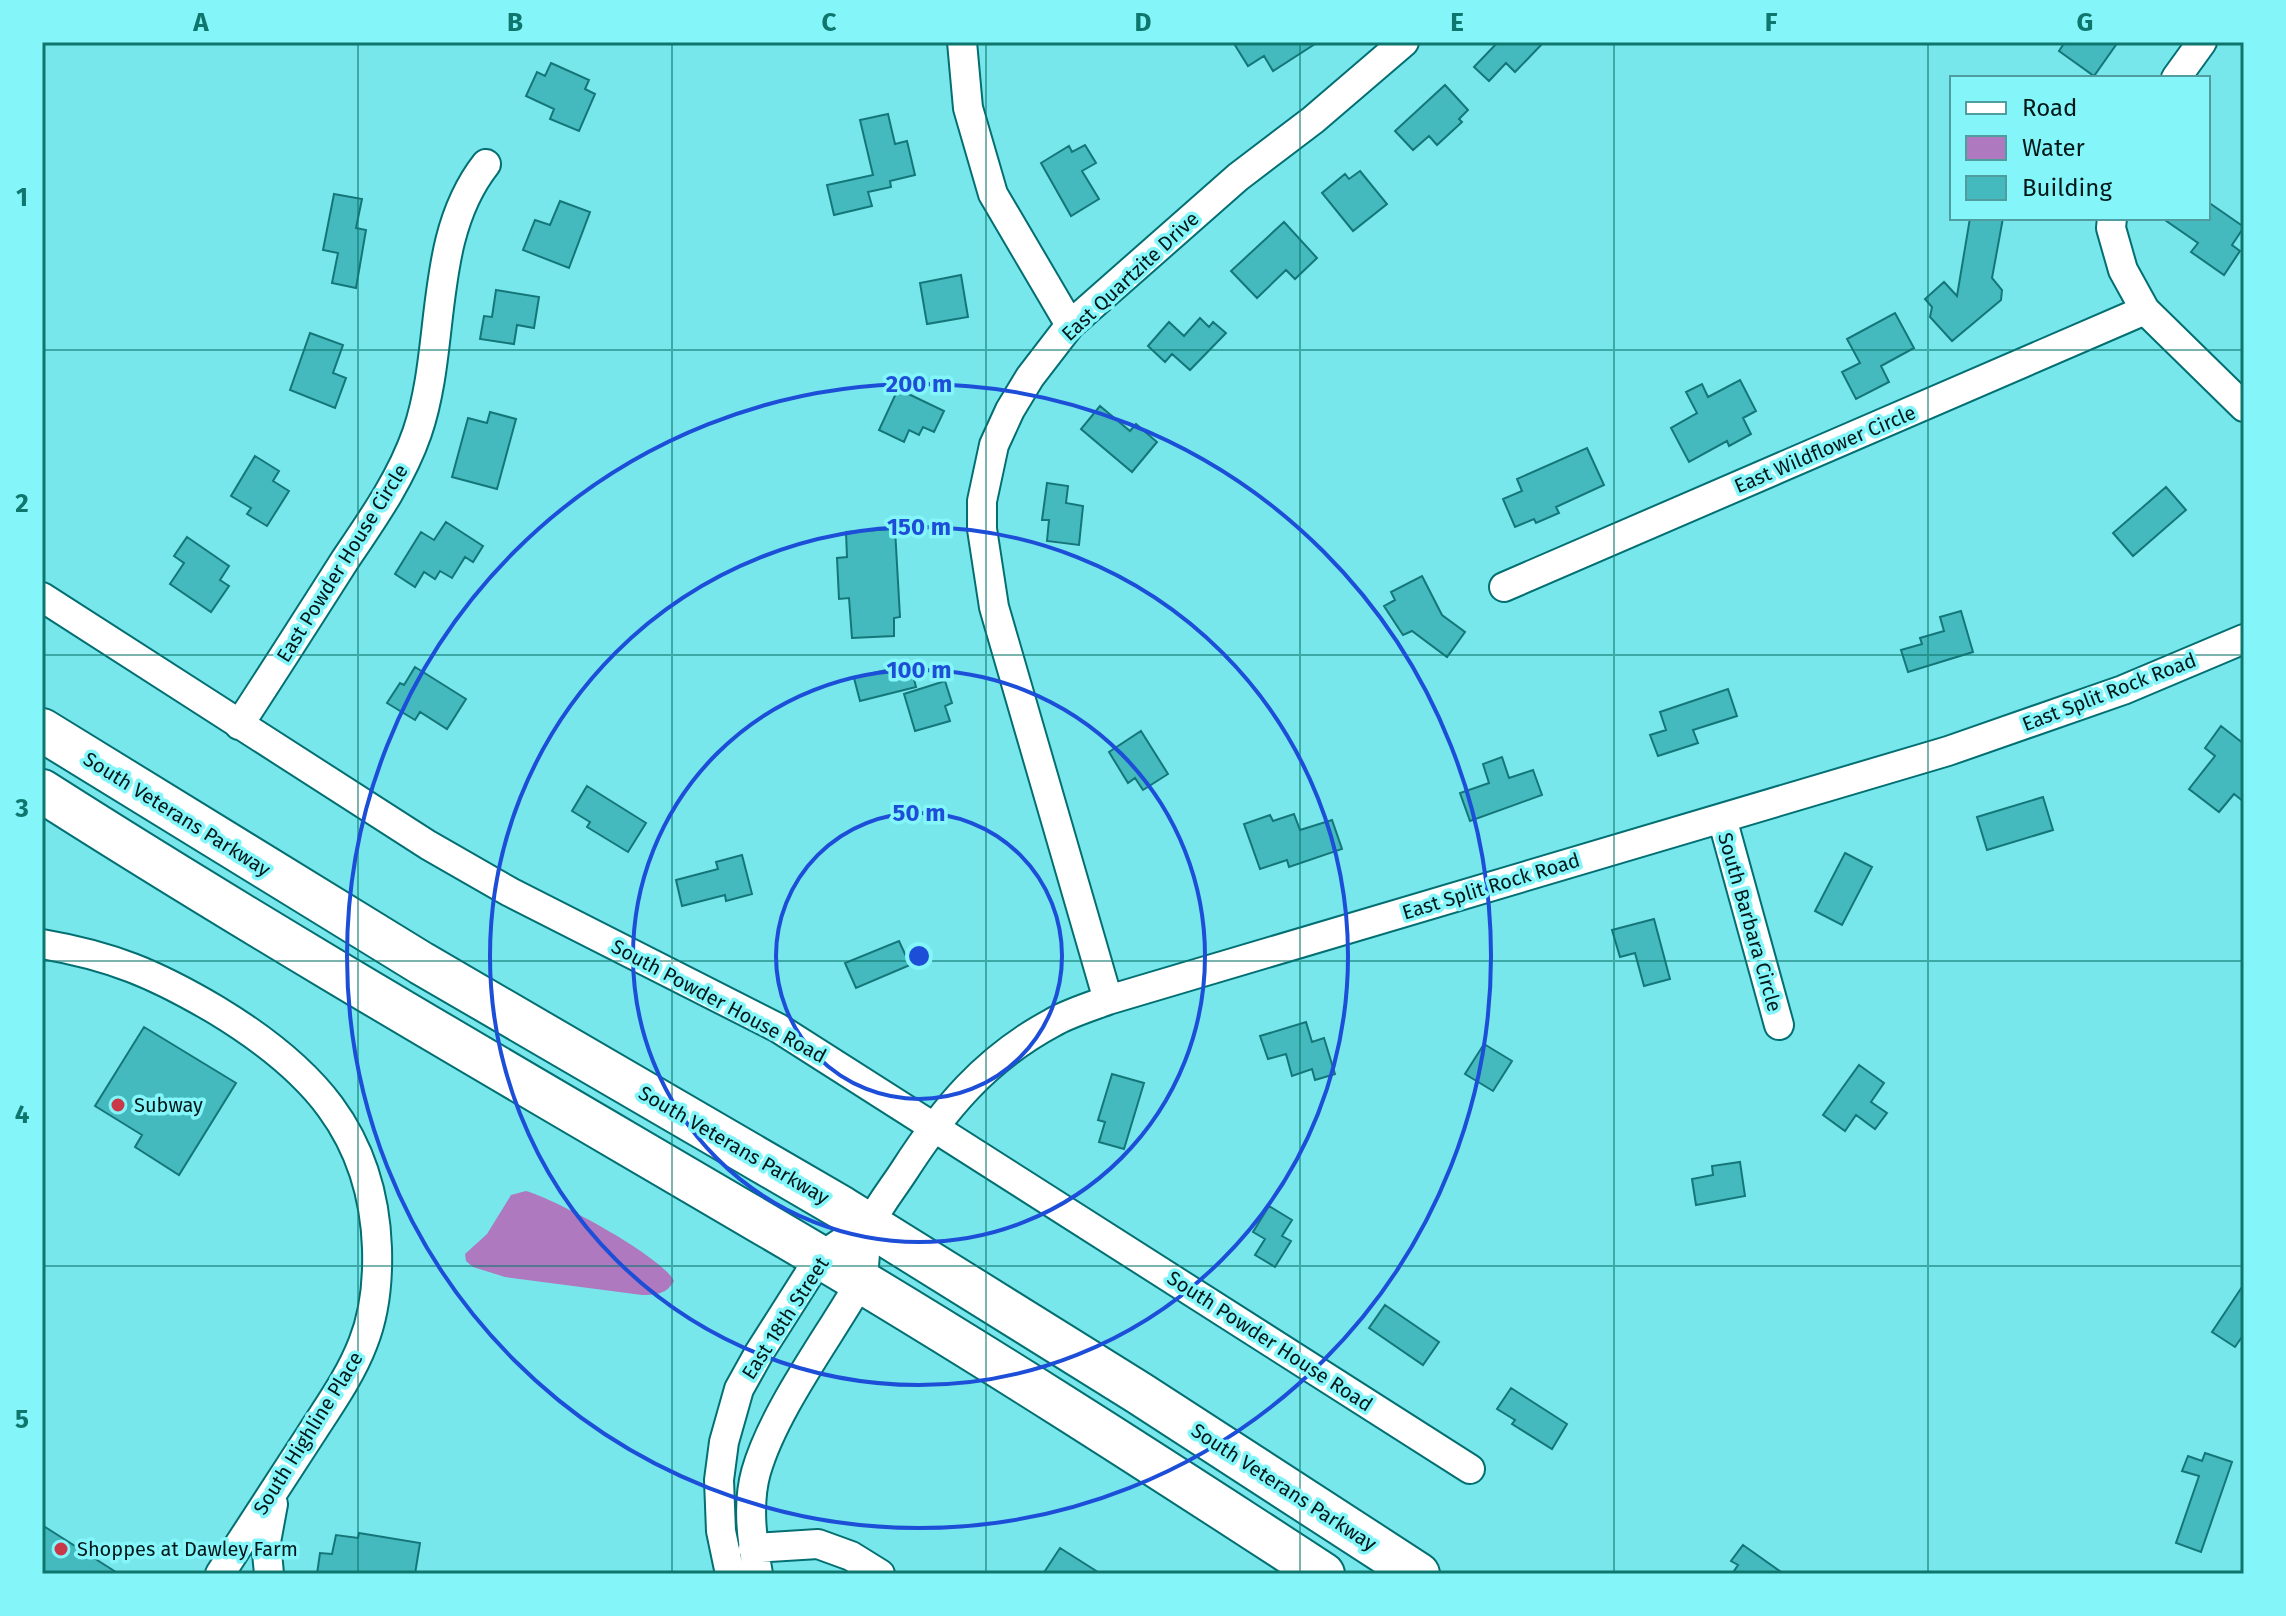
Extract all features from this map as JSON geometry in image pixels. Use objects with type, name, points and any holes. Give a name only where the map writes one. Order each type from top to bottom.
[{"type":"highway","name":"South Veterans Parkway","points":[[42,730],[421,963],[869,1224],[1113,1376],[1418,1574]]},
{"type":"highway","points":[[42,791],[453,1042],[861,1281],[1323,1574]]},
{"type":"street","points":[[962,42],[968,108],[993,194],[1070,325]]},
{"type":"street","name":"East Quartzite Drive","points":[[1108,1000],[994,607],[982,529],[982,501],[994,445],[1030,377],[1070,325],[1238,177],[1313,120],[1404,42]]},
{"type":"street","points":[[2177,76],[2202,42]]},
{"type":"street","name":"East Powder House Circle","points":[[239,725],[377,511],[409,454],[418,430],[433,362],[450,240],[469,185],[486,164]]},
{"type":"street","points":[[2111,223],[2123,270],[2145,310],[2244,407]]},
{"type":"street","name":"East Wildflower Circle","points":[[1504,587],[2145,310]]},
{"type":"street","name":"South Powder House Road","points":[[42,597],[428,845],[496,885],[778,1028],[1470,1469]]},
{"type":"street","name":"East Split Rock Road","points":[[861,1281],[869,1224],[934,1125],[958,1095],[1003,1055],[1052,1023],[1108,1000],[1963,746],[2123,690],[2244,639]]},
{"type":"street","name":"South Barbara Circle","points":[[1722,818],[1779,1025]]},
{"type":"street","name":"South Highline Place","points":[[42,944],[133,967],[182,991],[265,1041],[306,1076],[343,1124],[356,1150],[373,1203],[376,1294],[354,1364],[221,1573]]},
{"type":"street","name":"East 18th Street","points":[[730,1574],[719,1504],[724,1442],[739,1389],[820,1257],[869,1224]]},
{"type":"street","points":[[861,1281],[796,1388],[763,1452],[755,1474],[751,1501],[756,1561],[818,1544],[851,1556],[880,1574]]},
{"type":"street","points":[[269,1574],[268,1526],[287,1471]]},
{"type":"water","points":[[526,1191],[582,1216],[630,1244],[665,1270],[674,1281],[661,1293],[642,1295],[505,1277],[473,1267],[466,1261],[465,1254],[487,1234],[511,1195]]},
{"type":"building","points":[[1233,42],[1318,42],[1273,71],[1264,56],[1248,66]]},
{"type":"building","points":[[1498,42],[1544,42],[1515,72],[1506,63],[1489,81],[1474,67]]},
{"type":"building","points":[[2065,42],[2118,42],[2094,76],[2059,51]]},
{"type":"building","points":[[551,63],[589,80],[585,89],[595,94],[579,131],[550,119],[554,109],[526,96],[537,72],[545,76]]},
{"type":"building","points":[[1445,85],[1468,110],[1459,119],[1462,122],[1437,145],[1429,136],[1413,150],[1395,131]]},
{"type":"building","points":[[888,114],[895,144],[907,141],[915,175],[890,181],[891,187],[868,192],[872,206],[834,215],[827,185],[873,175],[860,120]]},
{"type":"building","points":[[1085,145],[1096,163],[1082,171],[1099,199],[1071,216],[1041,163],[1069,146],[1072,152]]},
{"type":"building","points":[[1360,171],[1387,204],[1353,231],[1322,193],[1345,174],[1349,179]]},
{"type":"building","points":[[334,194],[362,199],[356,228],[366,230],[356,288],[332,283],[338,253],[323,250]]},
{"type":"building","points":[[560,201],[590,212],[569,268],[523,250],[535,220],[550,225]]},
{"type":"building","points":[[2210,203],[2244,227],[2232,245],[2240,251],[2224,275],[2191,252],[2198,243],[2165,220],[2210,220]]},
{"type":"building","points":[[1970,220],[2003,220],[1992,278],[2002,290],[2001,300],[1952,341],[1930,317],[1932,307],[1925,299],[1944,282],[1957,296]]},
{"type":"building","points":[[1284,222],[1317,258],[1295,279],[1286,270],[1257,298],[1231,271]]},
{"type":"building","points":[[961,275],[968,317],[927,324],[920,283]]},
{"type":"building","points":[[496,290],[539,297],[534,328],[517,325],[514,344],[480,339],[484,316],[492,317]]},
{"type":"building","points":[[1895,313],[1914,348],[1881,366],[1889,382],[1856,399],[1842,372],[1860,363],[1847,339]]},
{"type":"building","points":[[1200,318],[1209,327],[1213,322],[1226,333],[1190,370],[1172,354],[1165,362],[1148,346],[1169,322],[1184,336]]},
{"type":"building","points":[[310,333],[343,345],[333,373],[346,378],[335,408],[290,390]]},
{"type":"building","points":[[1740,380],[1756,411],[1743,418],[1751,434],[1729,446],[1727,441],[1689,462],[1671,428],[1697,413],[1686,392],[1702,384],[1708,397]]},
{"type":"building","points":[[898,389],[944,411],[934,432],[923,427],[919,435],[909,430],[904,442],[879,430]]},
{"type":"building","points":[[1100,406],[1130,431],[1136,424],[1157,442],[1132,472],[1081,429]]},
{"type":"building","points":[[490,412],[516,419],[497,489],[452,477],[468,418],[487,423]]},
{"type":"building","points":[[1587,448],[1604,485],[1556,507],[1559,513],[1536,523],[1534,519],[1515,527],[1503,499],[1522,491],[1517,479]]},
{"type":"building","points":[[255,456],[279,471],[273,481],[289,491],[267,526],[247,514],[251,508],[231,496]]},
{"type":"building","points":[[1047,483],[1068,486],[1066,503],[1083,506],[1079,545],[1047,541],[1049,520],[1042,520]]},
{"type":"building","points":[[2166,487],[2186,510],[2133,556],[2113,533]]},
{"type":"building","points":[[446,522],[483,546],[473,562],[465,557],[452,578],[440,571],[435,579],[424,572],[415,587],[395,574],[421,532],[434,540]]},
{"type":"building","points":[[895,529],[900,617],[894,618],[894,636],[852,638],[849,598],[839,599],[837,558],[847,557],[846,532]]},
{"type":"building","points":[[187,537],[229,566],[220,580],[229,586],[211,612],[170,584],[184,563],[174,556]]},
{"type":"building","points":[[1422,576],[1442,615],[1465,632],[1447,657],[1412,631],[1403,635],[1384,606],[1395,600],[1391,592]]},
{"type":"building","points":[[1961,611],[1973,652],[1908,672],[1901,650],[1922,644],[1920,638],[1944,631],[1940,617]]},
{"type":"building","points":[[910,664],[916,687],[860,701],[854,678]]},
{"type":"building","points":[[415,667],[466,699],[447,729],[420,712],[415,720],[387,703]]},
{"type":"building","points":[[945,681],[952,703],[945,706],[950,721],[915,731],[904,694]]},
{"type":"building","points":[[1728,689],[1737,716],[1693,730],[1698,743],[1658,756],[1650,735],[1666,730],[1660,712]]},
{"type":"building","points":[[2221,726],[2244,744],[2244,802],[2234,794],[2219,812],[2189,789],[2215,756],[2205,748]]},
{"type":"building","points":[[1141,731],[1168,774],[1143,790],[1135,778],[1128,783],[1109,752]]},
{"type":"building","points":[[1502,757],[1509,778],[1533,770],[1542,795],[1470,821],[1460,793],[1489,783],[1483,764]]},
{"type":"building","points":[[587,786],[646,823],[628,852],[587,827],[590,822],[572,811]]},
{"type":"building","points":[[2043,797],[2053,830],[1987,850],[1977,817]]},
{"type":"building","points":[[1294,814],[1300,830],[1332,820],[1342,849],[1289,867],[1287,860],[1260,869],[1244,824],[1270,815],[1273,821]]},
{"type":"building","points":[[1845,853],[1872,867],[1842,925],[1815,911]]},
{"type":"building","points":[[742,855],[752,894],[726,901],[725,895],[682,906],[676,880],[718,869],[716,862]]},
{"type":"building","points":[[1654,919],[1670,979],[1644,986],[1635,953],[1620,957],[1612,930]]},
{"type":"building","points":[[899,941],[910,965],[856,988],[845,963]]},
{"type":"building","points":[[1306,1022],[1312,1042],[1324,1038],[1335,1074],[1315,1080],[1312,1069],[1292,1076],[1286,1054],[1268,1059],[1260,1036]]},
{"type":"building","points":[[144,1027],[236,1083],[179,1175],[135,1147],[142,1135],[95,1106]]},
{"type":"building","points":[[1484,1044],[1512,1061],[1493,1091],[1465,1074]]},
{"type":"building","points":[[1859,1065],[1884,1083],[1871,1102],[1887,1113],[1875,1129],[1856,1115],[1845,1131],[1823,1115]]},
{"type":"building","points":[[1112,1074],[1144,1083],[1124,1149],[1099,1142],[1105,1122],[1098,1120]]},
{"type":"building","points":[[1740,1162],[1745,1196],[1696,1205],[1692,1179],[1713,1175],[1712,1166]]},
{"type":"building","points":[[1269,1206],[1292,1220],[1282,1236],[1291,1241],[1275,1267],[1255,1255],[1265,1239],[1253,1232]]},
{"type":"building","points":[[2244,1284],[2244,1334],[2235,1347],[2212,1332]]},
{"type":"building","points":[[1385,1305],[1439,1342],[1423,1365],[1369,1328]]},
{"type":"building","points":[[1511,1388],[1567,1424],[1552,1449],[1512,1424],[1515,1420],[1497,1409]]},
{"type":"building","points":[[2205,1453],[2232,1462],[2201,1552],[2176,1543],[2199,1476],[2182,1471],[2188,1456],[2202,1461]]},
{"type":"building","name":"Shoppes at Dawley Farm","points":[[42,1525],[119,1574],[42,1574]]},
{"type":"building","points":[[359,1533],[420,1543],[415,1574],[317,1574],[320,1553],[332,1554],[336,1535],[358,1538]]},
{"type":"building","points":[[1743,1545],[1784,1574],[1732,1574],[1738,1565],[1731,1561]]},
{"type":"building","points":[[1060,1548],[1101,1574],[1043,1574]]},
{"type":"place","name":"Subway","points":[[118,1105]]},
{"type":"place","name":"Shoppes at Dawley Farm","points":[[61,1549]]}]
